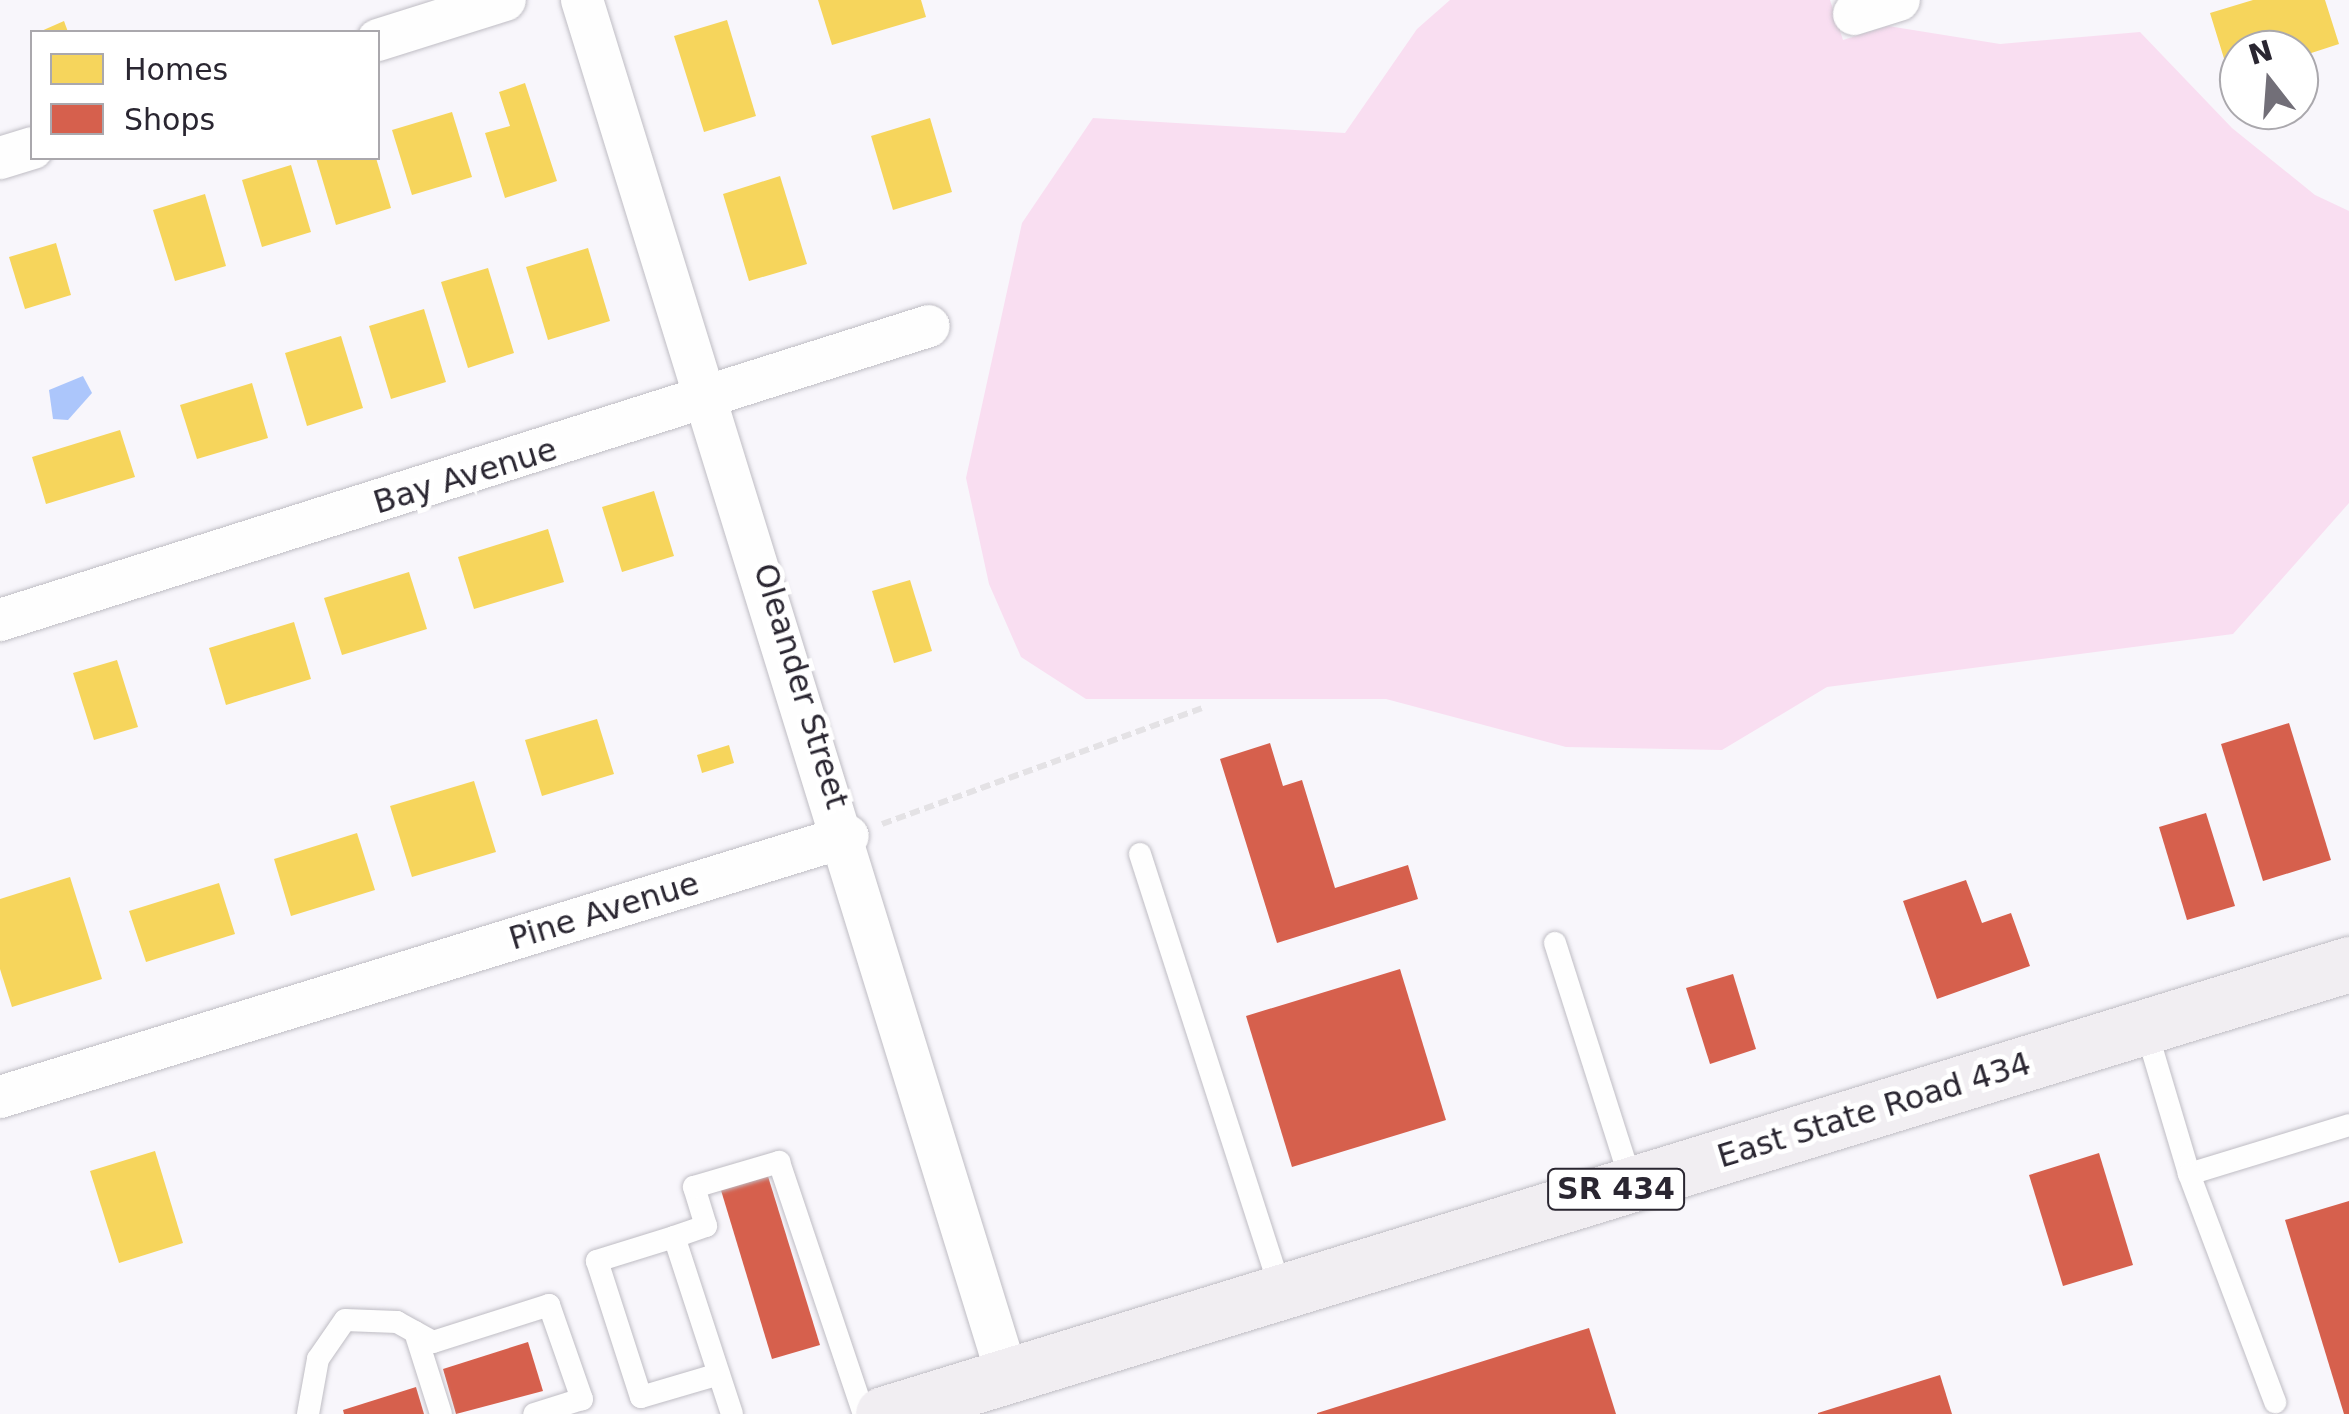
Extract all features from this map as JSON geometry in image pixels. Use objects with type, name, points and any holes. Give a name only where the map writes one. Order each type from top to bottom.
[{"type":"main road","name":"East State Road 434","points":[[884,1414],[2349,964]]},
{"type":"street","points":[[380,39],[505,0]]},
{"type":"street","name":"Oleander Street","points":[[582,0],[848,836],[1006,1375]]},
{"type":"street","points":[[1854,14],[1899,0]]},
{"type":"street","points":[[0,158],[30,149]]},
{"type":"street","name":"Bay Avenue","points":[[0,620],[711,400],[929,326]]},
{"type":"street","name":"Pine Avenue","points":[[0,1097],[848,836]]},
{"type":"lane","points":[[1140,854],[1280,1292]]},
{"type":"lane","points":[[1555,943],[1632,1185]]},
{"type":"lane","points":[[2144,1026],[2189,1174],[2276,1402]]},
{"type":"lane","points":[[2189,1174],[2349,1125]]},
{"type":"lane","points":[[718,1374],[641,1398],[597,1261],[706,1226],[694,1187],[779,1162],[864,1414]]},
{"type":"lane","points":[[674,1237],[732,1414]]},
{"type":"lane","points":[[308,1414],[318,1359],[345,1320],[364,1315],[433,1342],[550,1305],[582,1400],[534,1414]]},
{"type":"lane","points":[[415,1332],[441,1414]]},
{"type":"path","points":[[848,836],[1202,708]]},
{"type":"shaded area","points":[[1450,0],[1830,0],[1843,40],[1888,26],[2000,44],[2140,32],[2219,114],[2219,130],[2234,130],[2315,195],[2349,211],[2349,503],[2233,634],[1827,687],[1722,750],[1566,747],[1386,699],[1086,699],[1021,657],[989,584],[966,478],[1022,223],[1093,118],[1345,133],[1417,29]]},
{"type":"water","points":[[83,376],[92,393],[68,420],[53,419],[49,390]]},
{"type":"building: Homes","points":[[818,0],[921,0],[926,17],[832,45]]},
{"type":"building: Homes","points":[[2253,0],[2325,0],[2339,44],[2319,50],[2319,30],[2219,30],[2219,42],[2210,13]]},
{"type":"building: Homes","points":[[727,20],[756,116],[704,132],[674,36]]},
{"type":"building: Homes","points":[[64,21],[67,30],[44,30]]},
{"type":"building: Homes","points":[[525,83],[557,181],[505,198],[485,133],[510,126],[499,92]]},
{"type":"building: Homes","points":[[452,112],[472,177],[412,195],[392,130]]},
{"type":"building: Homes","points":[[930,118],[952,192],[893,210],[871,136]]},
{"type":"building: Homes","points":[[317,160],[377,160],[391,208],[336,225]]},
{"type":"building: Homes","points":[[291,165],[311,232],[262,247],[242,180]]},
{"type":"building: Homes","points":[[780,176],[807,264],[749,281],[723,194]]},
{"type":"building: Homes","points":[[205,194],[226,266],[175,281],[153,210]]},
{"type":"building: Homes","points":[[56,243],[71,295],[25,309],[9,257]]},
{"type":"building: Homes","points":[[588,248],[610,321],[548,340],[526,267]]},
{"type":"building: Homes","points":[[488,268],[514,353],[468,368],[441,282]]},
{"type":"building: Homes","points":[[424,309],[446,382],[391,399],[369,326]]},
{"type":"building: Homes","points":[[341,336],[363,408],[307,426],[285,353]]},
{"type":"building: Homes","points":[[252,383],[268,438],[197,459],[180,405]]},
{"type":"building: Homes","points":[[120,430],[135,477],[46,504],[32,457]]},
{"type":"building: Homes","points":[[654,491],[674,556],[622,572],[602,507]]},
{"type":"building: Homes","points":[[548,529],[564,582],[474,609],[458,557]]},
{"type":"building: Homes","points":[[409,572],[427,629],[342,655],[324,598]]},
{"type":"building: Homes","points":[[910,580],[932,651],[894,663],[872,591]]},
{"type":"building: Homes","points":[[294,622],[311,679],[226,705],[209,648]]},
{"type":"building: Homes","points":[[117,660],[138,727],[94,740],[73,673]]},
{"type":"building: Homes","points":[[597,719],[614,774],[542,796],[525,740]]},
{"type":"building: Homes","points":[[729,745],[734,763],[702,773],[697,755]]},
{"type":"building: Homes","points":[[474,781],[496,852],[412,877],[390,806]]},
{"type":"building: Homes","points":[[357,833],[375,890],[291,916],[274,859]]},
{"type":"building: Homes","points":[[70,877],[102,979],[12,1007],[0,969],[0,899]]},
{"type":"building: Homes","points":[[219,883],[235,934],[146,962],[129,911]]},
{"type":"building: Homes","points":[[155,1151],[183,1243],[119,1263],[90,1171]]},
{"type":"building: Shops","points":[[2289,723],[2331,860],[2263,881],[2221,744]]},
{"type":"building: Shops","points":[[1270,743],[1283,786],[1302,780],[1335,888],[1408,865],[1418,899],[1277,943],[1220,759]]},
{"type":"building: Shops","points":[[2206,813],[2235,906],[2187,920],[2159,827]]},
{"type":"building: Shops","points":[[1966,880],[1982,923],[2011,913],[2030,966],[1937,999],[1903,901]]},
{"type":"building: Shops","points":[[1400,969],[1446,1120],[1292,1167],[1246,1016]]},
{"type":"building: Shops","points":[[1733,974],[1756,1049],[1710,1064],[1686,988]]},
{"type":"building: Shops","points":[[2099,1153],[2133,1265],[2063,1286],[2029,1175]]},
{"type":"building: Shops","points":[[767,1173],[820,1345],[772,1359],[720,1187]]},
{"type":"building: Shops","points":[[2349,1201],[2349,1414],[2344,1414],[2285,1220]]},
{"type":"building: Shops","points":[[1589,1328],[1616,1414],[1317,1414],[1317,1413]]},
{"type":"building: Shops","points":[[528,1342],[543,1391],[456,1414],[443,1369]]},
{"type":"building: Shops","points":[[1940,1375],[1952,1414],[1818,1414],[1818,1413]]},
{"type":"building: Shops","points":[[416,1387],[424,1414],[344,1414],[343,1410]]}]
